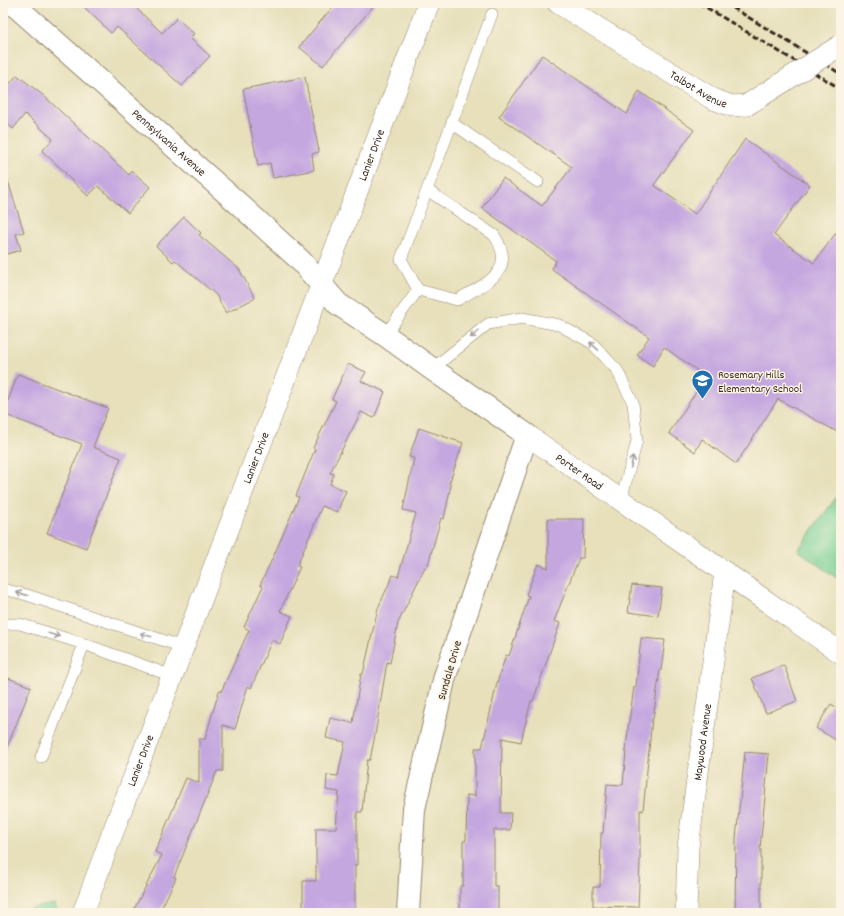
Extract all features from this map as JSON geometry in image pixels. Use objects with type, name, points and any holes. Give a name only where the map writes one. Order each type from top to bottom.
[{"type":"street","name":"Pennsylvania Avenue","points":[[12,3],[240,205],[300,260],[321,286]]},
{"type":"street","name":"Lanier Drive","points":[[83,913],[429,3]]},
{"type":"street","name":"Talbot Avenue","points":[[558,3],[714,99],[732,106],[747,105],[841,45]]},
{"type":"street","name":"Porter Road","points":[[321,286],[338,304],[385,335],[841,653]]},
{"type":"street","name":"Sundale Drive","points":[[408,913],[414,809],[445,676],[527,434]]},
{"type":"street","name":"Maywood Avenue","points":[[686,913],[688,847],[725,572]]},
{"type":"lane","points":[[427,190],[494,235],[499,243],[502,253],[502,262],[499,271],[493,279],[457,300],[418,290],[401,259],[492,14]]},
{"type":"lane","points":[[452,123],[538,182]]},
{"type":"lane","points":[[385,335],[418,290]]},
{"type":"lane","points":[[432,369],[488,324],[522,318],[559,325],[592,342],[617,370],[633,403],[637,441],[621,500]]},
{"type":"lane","points":[[3,589],[27,595],[183,648]]},
{"type":"lane","points":[[3,624],[20,624],[84,644],[172,676]]},
{"type":"lane","points":[[41,757],[84,644]]},
{"type":"green space","points":[[841,491],[841,581],[798,550]]},
{"type":"green space","points":[[54,904],[58,913],[7,913]]},
{"type":"building","points":[[80,3],[131,3],[162,33],[177,18],[194,34],[190,38],[210,56],[182,86],[117,27],[111,33]]},
{"type":"building","points":[[336,3],[376,3],[323,66],[299,47]]},
{"type":"building","name":"Rosemary Hills Elementary School","points":[[542,55],[627,114],[639,91],[694,130],[654,185],[695,214],[745,139],[810,185],[774,235],[814,263],[841,226],[841,434],[778,399],[736,464],[702,439],[695,452],[669,433],[706,377],[664,347],[653,366],[637,355],[649,337],[552,269],[556,261],[482,208],[503,178],[542,206],[572,167],[499,117]]},
{"type":"building","points":[[17,75],[44,96],[129,175],[132,171],[150,187],[128,213],[98,186],[88,196],[65,174],[66,173],[42,151],[53,139],[25,114],[13,129],[3,120],[3,92]]},
{"type":"building","points":[[305,77],[319,152],[312,154],[314,170],[273,178],[270,163],[258,166],[243,89]]},
{"type":"building","points":[[7,178],[24,232],[16,234],[21,250],[3,255],[3,179]]},
{"type":"building","points":[[184,217],[201,233],[199,235],[239,269],[255,298],[226,313],[216,295],[175,260],[173,262],[156,246]]},
{"type":"building","points":[[348,364],[366,372],[361,381],[385,392],[374,418],[361,412],[330,473],[334,474],[330,484],[346,491],[337,512],[322,506],[297,566],[300,567],[280,611],[292,616],[280,644],[272,640],[251,688],[248,686],[235,729],[223,725],[223,771],[217,771],[174,877],[176,878],[159,913],[132,913],[162,855],[155,852],[186,778],[199,783],[199,739],[205,739],[219,691],[221,692],[249,630],[244,627],[263,586],[260,585],[299,497],[296,496],[315,449],[313,448],[336,401],[332,399]]},
{"type":"building","points":[[18,374],[108,408],[93,447],[121,458],[86,548],[47,533],[82,444],[3,414]]},
{"type":"building","points":[[419,428],[463,443],[449,484],[451,485],[444,519],[441,518],[427,568],[425,567],[398,623],[390,663],[387,662],[370,760],[367,760],[362,812],[357,812],[355,913],[303,913],[303,881],[316,881],[316,828],[336,828],[339,792],[326,790],[327,775],[338,776],[345,742],[326,738],[330,718],[353,723],[361,674],[363,674],[378,608],[393,575],[398,577],[416,513],[403,510],[414,458],[409,457]]},
{"type":"building","points":[[548,519],[584,519],[583,558],[579,558],[554,621],[560,623],[533,701],[531,701],[521,742],[502,738],[501,813],[511,813],[510,830],[494,830],[494,886],[498,886],[498,913],[460,913],[460,886],[463,886],[463,841],[466,841],[467,795],[475,796],[475,748],[482,748],[497,683],[506,655],[509,656],[529,596],[526,595],[538,564],[548,568]]},
{"type":"building","points":[[632,585],[662,588],[658,616],[628,612]]},
{"type":"building","points":[[641,638],[665,640],[652,719],[643,811],[640,810],[638,907],[593,906],[593,887],[600,887],[601,833],[603,833],[607,784],[623,785],[628,729],[634,687],[636,687]]},
{"type":"building","points":[[784,665],[797,701],[766,713],[752,678]]},
{"type":"building","points":[[3,676],[31,687],[4,755],[3,755]]},
{"type":"building","points":[[831,704],[841,710],[841,743],[816,728]]},
{"type":"building","points":[[745,752],[769,754],[760,849],[761,913],[735,913],[736,838]]},
{"type":"railway","points":[[699,3],[841,89]]},
{"type":"railway","points":[[725,3],[841,74]]},
{"type":"place","name":"Rosemary Hills Elementary School","points":[[703,400]]}]
